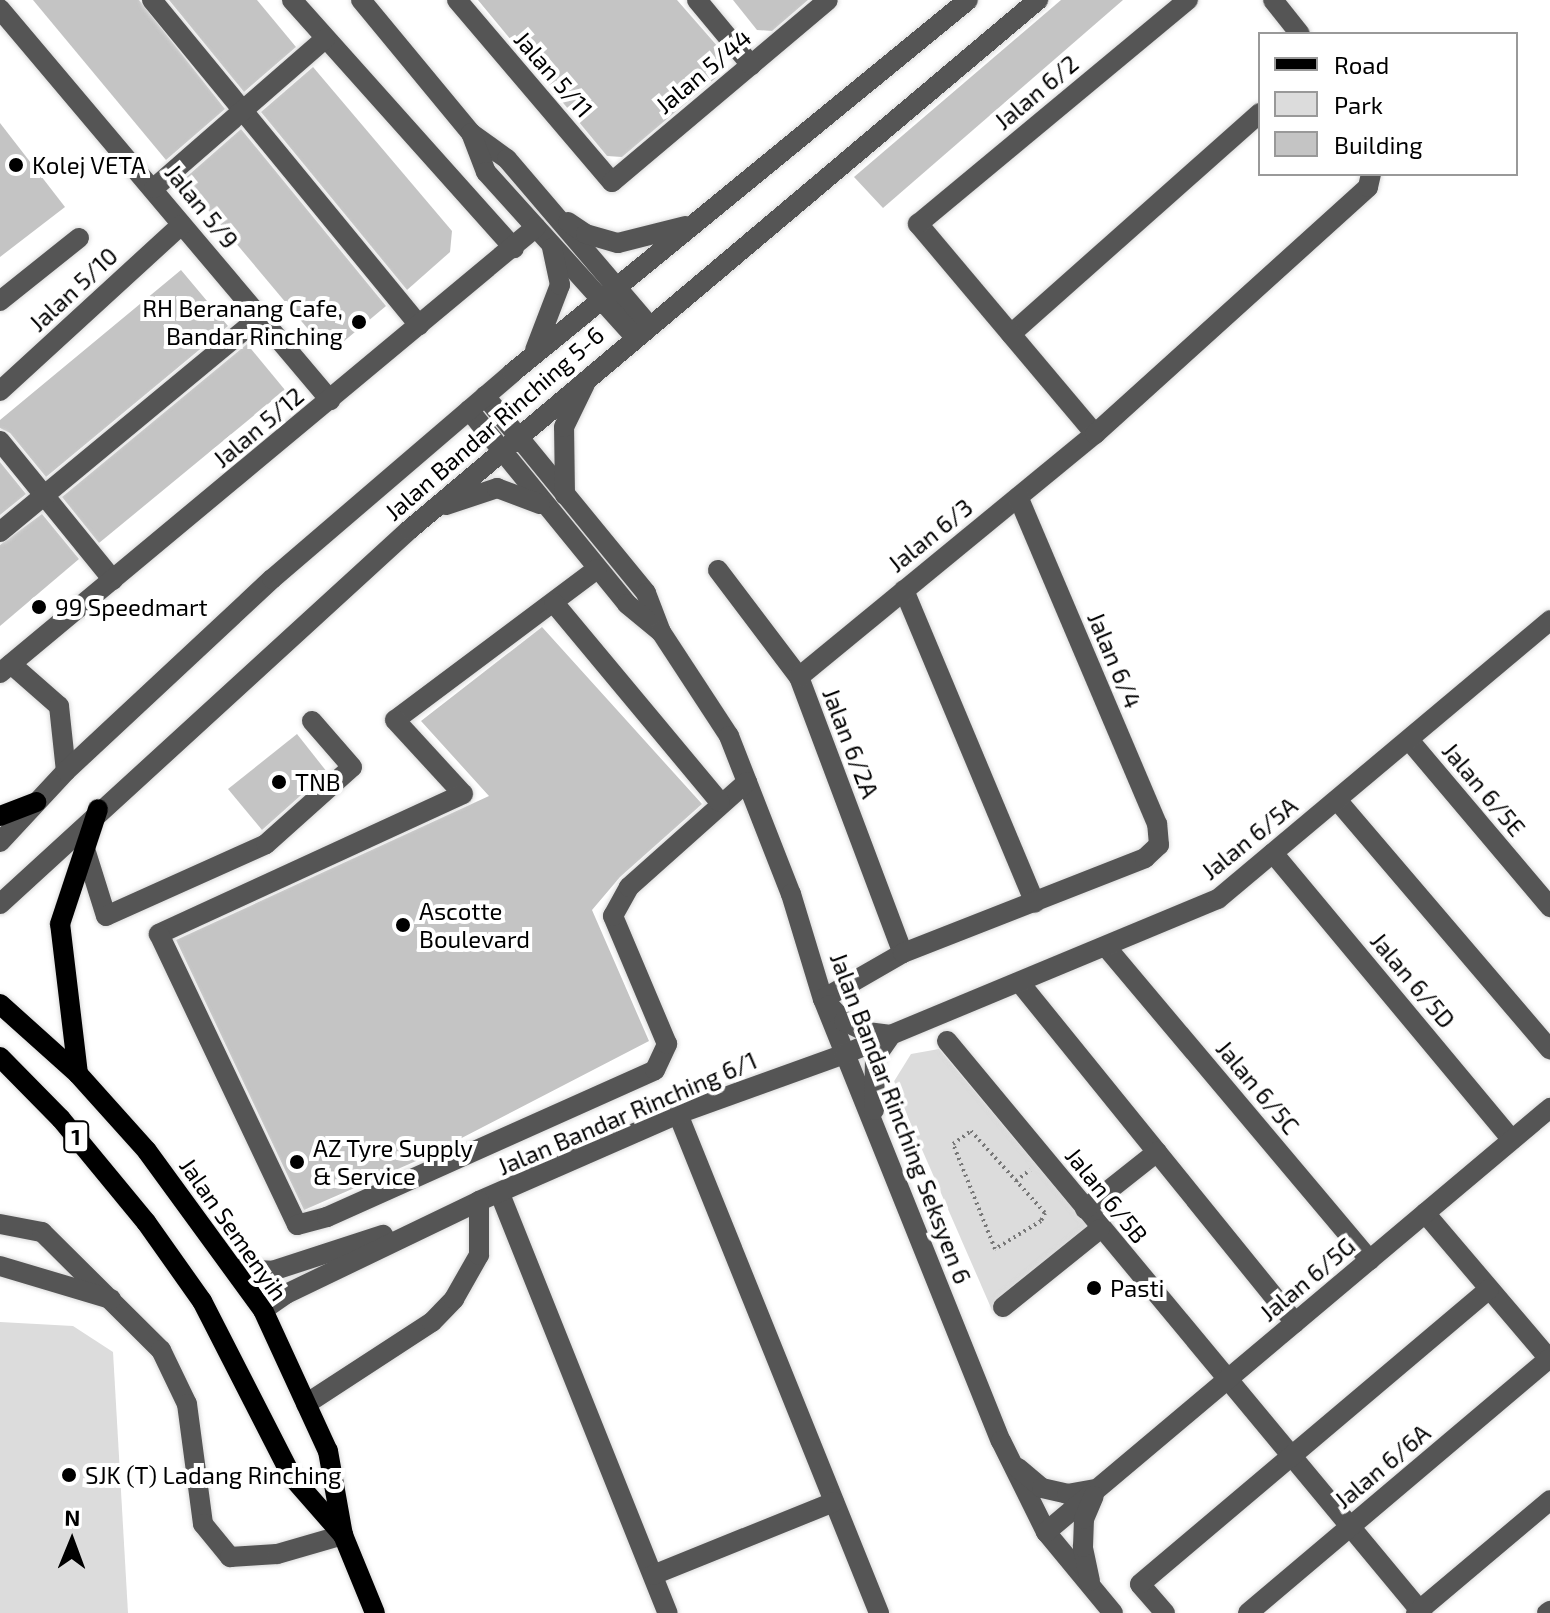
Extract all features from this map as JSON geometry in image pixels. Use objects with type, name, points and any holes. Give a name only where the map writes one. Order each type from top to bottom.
[{"type":"main road","points":[[0,816],[36,802]]},
{"type":"main road","points":[[78,1074],[60,924],[98,809]]},
{"type":"main road","name":"Jalan Semenyih","points":[[0,1004],[78,1074],[147,1151],[237,1269],[263,1310],[328,1451],[343,1535],[375,1613]]},
{"type":"main road","name":"Jalan Semenyih","points":[[0,1057],[61,1119],[146,1222],[202,1301],[292,1477],[343,1535]]},
{"type":"street","points":[[152,0],[244,108],[419,325]]},
{"type":"street","points":[[292,0],[514,248]]},
{"type":"street","points":[[361,0],[471,133],[507,159],[642,331]]},
{"type":"street","name":"Jalan 5/11","points":[[457,0],[612,182]]},
{"type":"street","points":[[697,0],[751,65]]},
{"type":"street","name":"Jalan 5/44","points":[[612,182],[828,0]]},
{"type":"street","name":"Jalan Bandar Rinching 5-6","points":[[0,842],[66,771],[272,579],[532,357],[968,0]]},
{"type":"street","name":"Jalan Bandar Rinching 5-6","points":[[0,904],[98,809],[431,511],[1038,0]]},
{"type":"street","name":"Jalan 6/2","points":[[1011,334],[918,224],[1188,0]]},
{"type":"street","points":[[1273,0],[1298,32]]},
{"type":"street","name":"Jalan 5/9","points":[[0,9],[330,400]]},
{"type":"street","points":[[154,188],[325,39]]},
{"type":"street","points":[[1095,434],[1011,334],[1258,115]]},
{"type":"street","points":[[471,133],[486,172],[542,233],[610,293]]},
{"type":"street","name":"Jalan 6/3","points":[[799,677],[1095,434],[1368,187],[1371,176]]},
{"type":"street","points":[[548,209],[586,234],[618,243],[700,220]]},
{"type":"street","name":"Jalan 5/10","points":[[0,391],[181,225]]},
{"type":"street","points":[[532,357],[560,285],[558,262],[542,233]]},
{"type":"street","name":"Jalan 5/12","points":[[5,669],[419,325],[514,248],[542,233]]},
{"type":"street","points":[[0,301],[79,238]]},
{"type":"street","points":[[0,532],[261,316]]},
{"type":"street","points":[[431,511],[497,488],[558,504],[564,427],[589,376]]},
{"type":"street","name":"Jalan Bandar Rinching Seksyen 6","points":[[477,403],[558,504],[646,593],[661,632],[729,736],[791,894],[823,999],[1012,1463],[1046,1532],[1113,1613]]},
{"type":"street","points":[[0,441],[113,580]]},
{"type":"street","name":"Jalan 6/4","points":[[1018,497],[1157,824],[1159,845],[1145,858],[1035,903]]},
{"type":"street","name":"Jalan Bandar Rinching Seksyen 6","points":[[558,504],[597,569],[627,604],[661,632]]},
{"type":"street","points":[[314,1259],[159,934],[463,794],[395,720],[597,569]]},
{"type":"street","name":"Jalan 6/2A","points":[[718,570],[799,677],[903,953]]},
{"type":"street","points":[[875,1128],[875,1058],[891,1035],[867,1032],[844,1021],[823,999],[903,953],[1035,903],[904,590]]},
{"type":"street","points":[[554,603],[720,802]]},
{"type":"street","name":"Jalan 6/5A","points":[[845,1054],[1107,948],[1218,899],[1550,620]]},
{"type":"street","points":[[5,669],[59,706],[66,771]]},
{"type":"street","points":[[85,849],[106,916],[266,844],[352,767],[312,721]]},
{"type":"street","name":"Jalan 6/5E","points":[[1409,740],[1550,907]]},
{"type":"street","points":[[297,1225],[327,1217],[655,1070],[667,1044],[613,916],[629,887],[720,802],[747,782]]},
{"type":"street","points":[[1337,800],[1550,1049]]},
{"type":"street","name":"Jalan 6/5D","points":[[1273,853],[1512,1140]]},
{"type":"street","name":"Jalan 6/5C","points":[[1107,948],[1370,1260]]},
{"type":"street","points":[[1020,983],[1295,1323]]},
{"type":"street","name":"Jalan 6/5B","points":[[947,1041],[1419,1612]]},
{"type":"street","name":"Jalan Bandar Rinching 6/1","points":[[263,1310],[286,1294],[479,1201],[678,1114],[845,1054]]},
{"type":"street","name":"Jalan 6/5G","points":[[1046,1532],[1550,1108]]},
{"type":"street","points":[[678,1114],[879,1613]]},
{"type":"street","points":[[1085,1209],[1157,1152]]},
{"type":"street","points":[[500,1194],[668,1613]]},
{"type":"street","points":[[306,1404],[421,1329],[454,1299],[479,1255],[479,1201]]},
{"type":"street","points":[[1425,1213],[1550,1360]]},
{"type":"street","points":[[327,1217],[341,1250]]},
{"type":"street","points":[[0,1224],[42,1232],[116,1301],[161,1350],[187,1404],[203,1524],[230,1557],[277,1554],[343,1535]]},
{"type":"street","name":"Jalan Bandar Rinching 6/1","points":[[237,1269],[272,1271],[398,1230],[431,1225]]},
{"type":"street","points":[[1003,1307],[1100,1229]]},
{"type":"street","points":[[0,1266],[116,1301]]},
{"type":"street","points":[[1165,1613],[1140,1584],[1489,1289]]},
{"type":"street","name":"Jalan 6/6A","points":[[1248,1613],[1550,1360]]},
{"type":"street","points":[[1012,1463],[1042,1488],[1067,1494],[1098,1489]]},
{"type":"street","name":"Jalan 6/5G","points":[[1092,1588],[1083,1547],[1084,1519],[1098,1489]]},
{"type":"street","points":[[1419,1612],[1550,1500]]},
{"type":"street","points":[[653,1575],[834,1502]]},
{"type":"path","points":[[971,1131],[1045,1213],[1041,1221],[995,1249],[953,1144],[971,1131]]},
{"type":"green space","points":[[939,1049],[1091,1230],[992,1310],[893,1083],[911,1054]]},
{"type":"green space","name":"SJK (T) Ladang Rinching","points":[[0,1322],[73,1326],[113,1352],[128,1613],[0,1613]]},
{"type":"building","points":[[33,0],[139,0],[225,109],[166,160]]},
{"type":"building","points":[[169,0],[257,0],[296,47],[244,92]]},
{"type":"building","points":[[478,0],[677,0],[726,56],[725,70],[622,157],[607,156]]},
{"type":"building","points":[[733,0],[808,0],[772,31],[757,30]]},
{"type":"building","points":[[1061,0],[1123,0],[883,208],[854,177]]},
{"type":"building","points":[[313,67],[452,231],[450,252],[407,290],[261,112]]},
{"type":"building","name":"Kolej VETA","points":[[0,123],[65,207],[0,257]]},
{"type":"building","points":[[241,129],[386,306],[343,342],[318,341],[183,180]]},
{"type":"building","points":[[181,270],[228,326],[46,477],[10,433],[0,428],[0,420]]},
{"type":"building","points":[[247,344],[285,390],[99,543],[62,497]]},
{"type":"building","points":[[0,462],[26,494],[0,515]]},
{"type":"building","points":[[42,514],[79,559],[0,626],[0,545]]},
{"type":"building","name":"Ascotte Boulevard","points":[[542,627],[702,804],[620,877],[592,910],[649,1041],[423,1158],[304,1210],[176,940],[489,796],[421,721]]},
{"type":"building","name":"TNB","points":[[297,734],[327,772],[262,830],[228,789]]},
{"type":"place","name":"Kolej VETA","points":[[16,165]]},
{"type":"place","name":"RH Beranang Cafe, Bandar Rinching","points":[[359,322]]},
{"type":"place","name":"99 Speedmart","points":[[39,607]]},
{"type":"place","name":"TNB","points":[[279,782]]},
{"type":"place","name":"Ascotte Boulevard","points":[[403,925]]},
{"type":"place","name":"AZ Tyre Supply & Service","points":[[297,1162]]},
{"type":"place","name":"Pasti","points":[[1094,1288]]},
{"type":"place","name":"SJK (T) Ladang Rinching","points":[[69,1475]]}]
